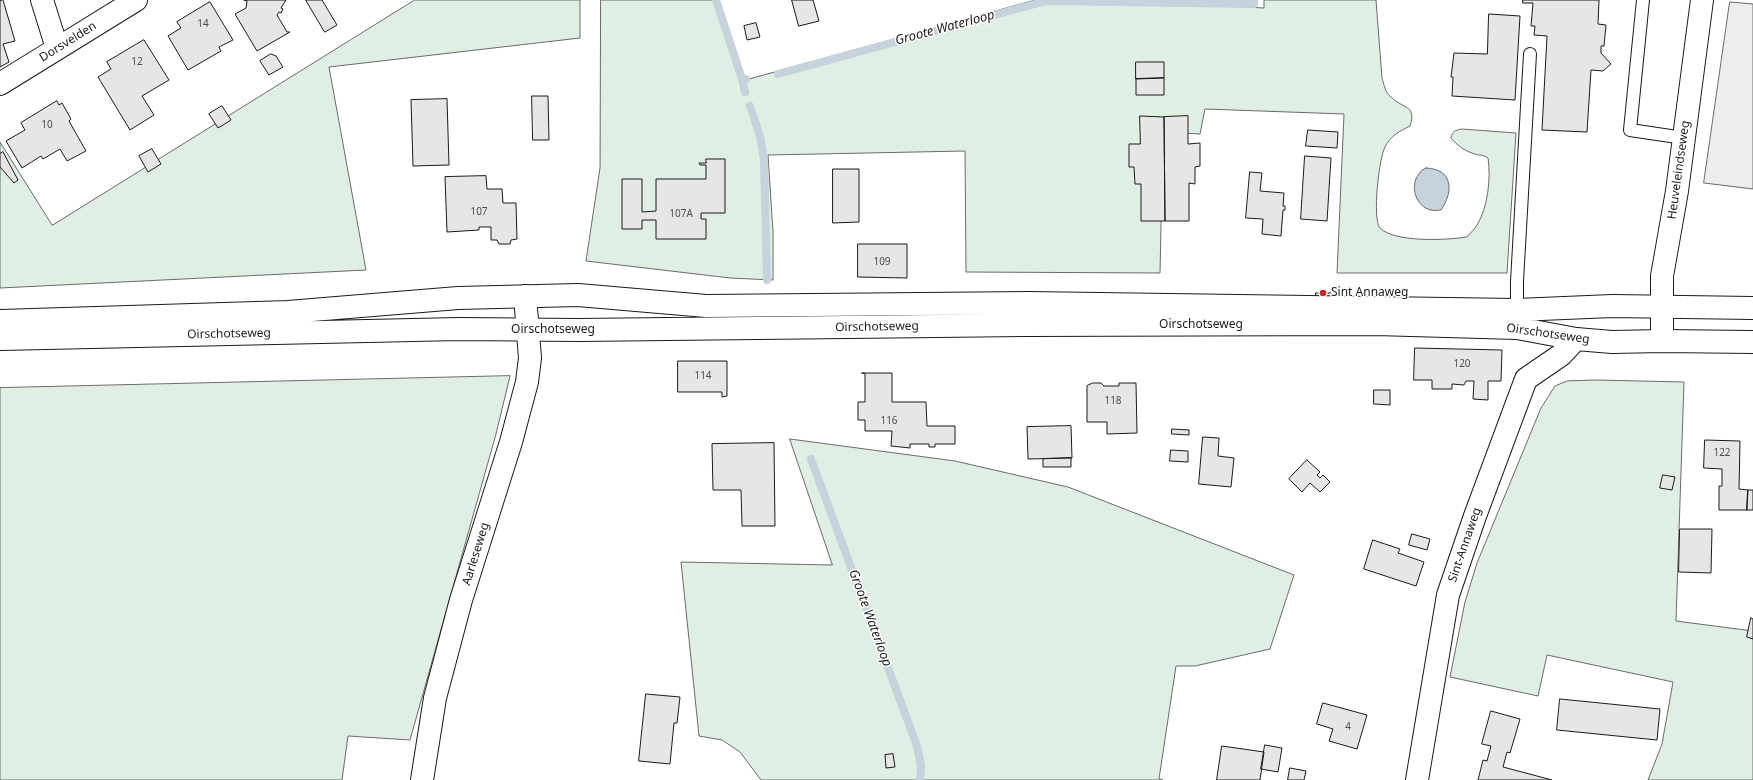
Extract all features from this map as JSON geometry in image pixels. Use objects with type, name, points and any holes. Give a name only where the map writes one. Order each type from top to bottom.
[{"type":"main road","points":[[42,0],[57,48]]},
{"type":"main road","name":"Dorsvelden","points":[[0,84],[136,0]]},
{"type":"main road","name":"Heuveleindseweg","points":[[1662,341],[1662,276],[1677,191],[1702,0]]},
{"type":"main road","name":"Oirschotseweg","points":[[0,321],[288,312],[458,298],[578,295],[706,306],[1029,303],[1517,319],[1576,339],[1612,342],[1753,342]]},
{"type":"main road","name":"Aarleseweg","points":[[422,780],[435,698],[461,600],[511,442],[528,382],[530,358],[525,296]]},
{"type":"main road","name":"Oirschotseweg","points":[[0,339],[458,329],[528,330],[1065,325],[1376,324],[1517,319],[1612,306],[1753,308]]},
{"type":"main road","name":"Sint-Annaweg","points":[[1417,780],[1448,595],[1474,516],[1526,379],[1561,355],[1576,339]]},
{"type":"lane","points":[[1643,0],[1630,130],[1684,138]]},
{"type":"lane","points":[[1517,319],[1517,281],[1530,54]]},
{"type":"green space","points":[[415,0],[580,0],[580,38],[329,67],[366,270],[0,288],[0,142],[52,225]]},
{"type":"green space","points":[[601,0],[718,0],[742,81],[1035,0],[1126,0],[1264,8],[1264,0],[1376,0],[1382,78],[1384,86],[1389,95],[1408,108],[1412,114],[1410,126],[1392,137],[1387,143],[1383,153],[1376,201],[1380,228],[1387,233],[1409,238],[1448,239],[1467,237],[1477,225],[1484,210],[1489,183],[1488,158],[1463,149],[1451,138],[1452,134],[1456,130],[1462,129],[1516,133],[1507,273],[1337,273],[1344,114],[1205,109],[1200,134],[1163,132],[1160,273],[966,272],[965,151],[768,155],[773,232],[773,280],[730,278],[586,261],[600,168]]},
{"type":"green space","points":[[510,376],[496,434],[410,740],[348,736],[342,780],[0,780],[0,388]]},
{"type":"green space","points":[[1597,380],[1684,382],[1676,621],[1753,631],[1753,780],[1648,780],[1662,744],[1673,682],[1547,655],[1538,696],[1450,677],[1465,602],[1477,563],[1541,408],[1555,386],[1567,381]]},
{"type":"green space","points":[[790,439],[955,461],[1068,487],[1294,575],[1270,649],[1195,666],[1176,666],[1159,779],[1163,780],[761,780],[740,752],[722,740],[699,736],[681,562],[832,565]]},
{"type":"shaded area","points":[[1730,2],[1753,4],[1753,189],[1704,183]]},
{"type":"shaded area","points":[[1426,168],[1435,169],[1442,172],[1448,182],[1448,196],[1441,210],[1432,210],[1421,205],[1414,190],[1416,179],[1420,172]]},
{"type":"building","points":[[3,0],[15,41],[3,44],[9,62],[0,67],[0,1]]},
{"type":"building","points":[[244,0],[286,0],[281,8],[283,9],[281,13],[279,12],[277,15],[287,32],[290,32],[257,51],[235,14],[246,8],[247,1]]},
{"type":"building","points":[[306,0],[322,0],[337,25],[325,32]]},
{"type":"building","points":[[792,0],[813,0],[819,21],[799,26]]},
{"type":"building","points":[[1523,0],[1599,0],[1598,24],[1606,25],[1604,46],[1601,46],[1601,53],[1611,64],[1603,71],[1591,70],[1587,132],[1542,130],[1547,36],[1534,35],[1535,26],[1531,26],[1533,3],[1523,3]]},
{"type":"building","points":[[210,2],[233,40],[219,47],[221,51],[188,70],[168,36],[181,28],[177,22]]},
{"type":"building","points":[[1489,14],[1520,16],[1515,100],[1452,96],[1453,77],[1451,77],[1454,53],[1487,54]]},
{"type":"building","points":[[756,23],[760,37],[747,40],[744,26]]},
{"type":"building","points":[[144,40],[169,80],[142,96],[154,115],[130,130],[98,77],[111,69],[107,62]]},
{"type":"building","points":[[271,54],[276,56],[283,67],[269,75],[260,61]]},
{"type":"building","points":[[1136,62],[1164,62],[1164,78],[1136,79]]},
{"type":"building","points":[[1164,78],[1164,95],[1136,95],[1136,79]]},
{"type":"building","points":[[532,96],[548,96],[549,140],[533,140]]},
{"type":"building","points":[[447,99],[449,165],[413,166],[411,100]]},
{"type":"building","points":[[57,101],[59,105],[62,103],[71,119],[69,121],[86,151],[67,161],[60,149],[43,159],[41,156],[22,168],[6,141],[25,130],[21,123]]},
{"type":"building","points":[[222,106],[231,120],[218,128],[209,114]]},
{"type":"building","points":[[1140,116],[1164,117],[1165,221],[1141,221],[1141,184],[1135,184],[1134,167],[1129,167],[1129,144],[1140,144]]},
{"type":"building","points":[[1188,116],[1188,144],[1200,143],[1200,166],[1195,167],[1195,184],[1189,183],[1189,221],[1165,221],[1164,117]]},
{"type":"building","points":[[1308,130],[1338,132],[1337,148],[1306,146]]},
{"type":"building","points":[[152,149],[161,164],[148,172],[139,156]]},
{"type":"building","points":[[3,152],[18,180],[14,183],[0,167],[0,154]]},
{"type":"building","points":[[1305,156],[1331,158],[1327,221],[1301,219]]},
{"type":"building","points":[[706,159],[725,159],[725,213],[701,213],[701,219],[706,219],[706,239],[656,239],[656,220],[642,220],[642,229],[622,229],[622,179],[642,179],[642,212],[656,211],[656,179],[706,179],[706,165],[700,165],[699,163],[706,163]]},
{"type":"building","points":[[833,169],[859,169],[859,222],[833,223]]},
{"type":"building","points":[[1250,172],[1262,173],[1260,191],[1284,193],[1283,206],[1285,206],[1285,210],[1283,210],[1281,236],[1262,234],[1263,219],[1246,218]]},
{"type":"building","points":[[486,176],[487,189],[502,189],[503,203],[516,203],[517,239],[511,240],[510,244],[499,244],[497,240],[491,240],[491,227],[479,227],[479,230],[447,232],[445,177]]},
{"type":"building","points":[[858,244],[907,244],[907,278],[858,277]]},
{"type":"building","points":[[1316,293],[1331,293],[1331,298],[1316,298]]},
{"type":"building","points":[[1415,348],[1502,350],[1501,381],[1488,381],[1488,400],[1473,399],[1474,381],[1466,381],[1464,385],[1452,384],[1452,389],[1432,389],[1432,380],[1414,380]]},
{"type":"building","points":[[678,361],[727,361],[727,396],[722,397],[722,392],[678,392]]},
{"type":"building","points":[[862,373],[892,373],[892,402],[926,402],[927,426],[955,426],[955,444],[935,444],[935,447],[929,447],[929,444],[910,444],[910,448],[891,446],[892,431],[865,431],[865,420],[858,420],[858,402],[865,402],[865,374]]},
{"type":"building","points":[[1093,383],[1101,383],[1104,386],[1119,386],[1119,383],[1136,383],[1137,433],[1107,434],[1107,422],[1087,422],[1087,386]]},
{"type":"building","points":[[1374,390],[1390,390],[1390,405],[1374,404]]},
{"type":"building","points":[[1071,426],[1072,458],[1028,459],[1027,427]]},
{"type":"building","points":[[1172,429],[1189,430],[1189,435],[1172,434]]},
{"type":"building","points":[[1203,437],[1219,438],[1218,456],[1234,458],[1231,487],[1199,484]]},
{"type":"building","points":[[1705,440],[1740,441],[1739,489],[1748,490],[1747,510],[1719,510],[1719,486],[1722,486],[1722,469],[1704,468]]},
{"type":"building","points":[[774,443],[775,526],[742,526],[741,490],[713,490],[712,444]]},
{"type":"building","points":[[1171,450],[1188,451],[1188,462],[1170,461]]},
{"type":"building","points":[[1071,458],[1071,467],[1043,467],[1043,459]]},
{"type":"building","points":[[1307,460],[1320,472],[1317,475],[1320,478],[1323,475],[1330,482],[1320,492],[1310,483],[1302,492],[1289,479]]},
{"type":"building","points":[[1663,475],[1675,477],[1672,490],[1660,488]]},
{"type":"building","points":[[1748,490],[1753,490],[1753,510],[1747,510]]},
{"type":"building","points":[[1680,529],[1712,529],[1711,573],[1679,572]]},
{"type":"building","points":[[1412,534],[1430,539],[1427,550],[1409,545]]},
{"type":"building","points":[[1373,540],[1400,549],[1398,553],[1424,562],[1416,586],[1364,569]]},
{"type":"building","points":[[1751,618],[1753,619],[1753,639],[1747,637]]},
{"type":"building","points":[[646,694],[680,697],[677,723],[674,723],[670,764],[639,761]]},
{"type":"building","points":[[1560,699],[1660,709],[1657,740],[1557,730]]},
{"type":"building","points":[[1323,703],[1367,715],[1357,749],[1329,741],[1333,729],[1317,724]]},
{"type":"building","points":[[1491,711],[1520,719],[1510,753],[1507,752],[1503,767],[1552,780],[1478,780],[1483,760],[1487,761],[1491,746],[1482,744]]},
{"type":"building","points":[[1265,745],[1282,748],[1278,772],[1261,769]]},
{"type":"building","points":[[1222,746],[1264,752],[1260,780],[1217,780]]},
{"type":"building","points":[[893,754],[895,767],[886,768],[885,755]]},
{"type":"building","points":[[1290,768],[1306,771],[1304,780],[1288,780]]},
{"type":"waterway","points":[[716,0],[742,79]]},
{"type":"waterway","name":"Groote Waterloop","points":[[778,74],[1046,1],[1254,4],[1254,0]]},
{"type":"waterway","name":"Groote Waterloop","points":[[745,92],[742,79],[746,79]]},
{"type":"waterway","name":"Groote Waterloop","points":[[750,106],[760,136],[764,160],[767,280]]},
{"type":"waterway","name":"Groote Waterloop","points":[[811,459],[917,746],[921,766],[920,780]]},
{"type":"place","name":"Sint Annaweg","points":[[1323,293]]}]
